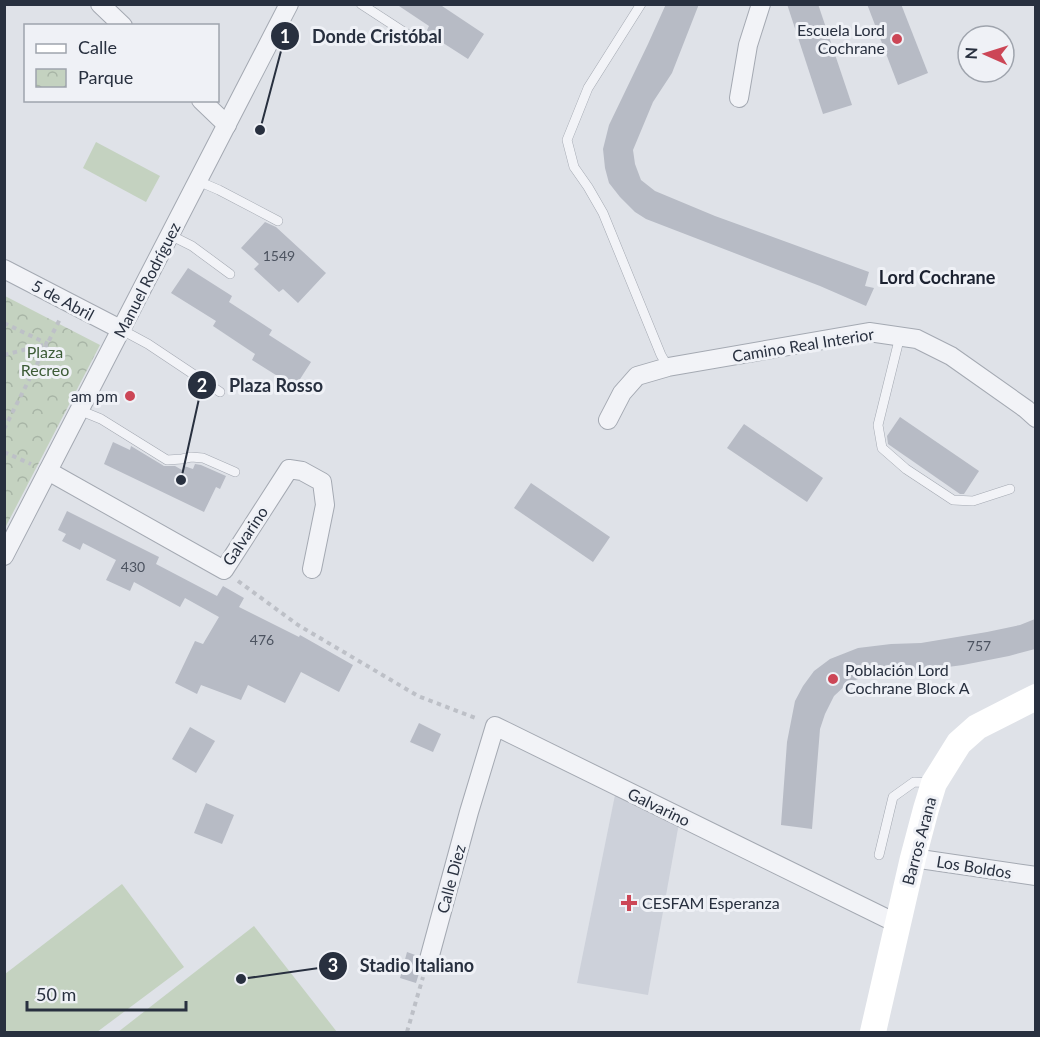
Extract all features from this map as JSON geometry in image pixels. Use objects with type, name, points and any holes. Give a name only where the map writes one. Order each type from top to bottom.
[{"type":"street","points":[[100,4],[121,24]]},
{"type":"street","name":"Manuel Rodríguez","points":[[4,556],[289,4]]},
{"type":"street","points":[[739,98],[748,45],[762,4]]},
{"type":"street","points":[[203,102],[227,125]]},
{"type":"street","name":"5 de Abril","points":[[4,269],[122,330]]},
{"type":"street","name":"Camino Real Interior","points":[[608,420],[622,393],[637,376],[668,367],[869,332],[917,339],[951,356],[1026,409],[1035,418]]},
{"type":"street","name":"Galvarino","points":[[48,471],[224,570],[290,469],[302,471],[322,482],[325,505],[312,569]]},
{"type":"street","name":"Barros Arana","points":[[873,1032],[913,858],[934,783],[959,743],[977,727],[1035,696]]},
{"type":"street","name":"Galvarino","points":[[495,726],[898,924]]},
{"type":"street","name":"Calle Diez","points":[[429,959],[495,726]]},
{"type":"street","name":"Los Boldos","points":[[913,858],[1035,876]]},
{"type":"lane","points":[[361,4],[407,34]]},
{"type":"lane","points":[[641,4],[588,88],[567,141],[574,167],[603,213],[668,367]]},
{"type":"lane","points":[[198,181],[278,221]]},
{"type":"lane","points":[[170,235],[192,246],[230,274]]},
{"type":"lane","points":[[122,330],[148,344],[220,392]]},
{"type":"lane","points":[[900,336],[878,425],[882,448],[906,469],[953,500],[973,501],[1010,489]]},
{"type":"lane","points":[[80,410],[101,419],[167,460],[203,458],[235,472]]},
{"type":"lane","points":[[879,855],[893,797],[914,782],[934,783]]},
{"type":"path","points":[[4,429],[68,303]]},
{"type":"path","points":[[4,323],[48,344]]},
{"type":"path","points":[[4,355],[48,344]]},
{"type":"path","points":[[4,452],[48,471]]},
{"type":"path","points":[[224,570],[298,626],[418,696],[495,726]]},
{"type":"path","points":[[407,1032],[429,959]]},
{"type":"shaded area","name":"CESFAM Esperanza","points":[[615,795],[679,823],[648,995],[577,983]]},
{"type":"green space","points":[[96,142],[160,176],[146,202],[83,168]]},
{"type":"green space","name":"Plaza Recreo","points":[[5,296],[100,345],[5,528]]},
{"type":"green space","points":[[122,884],[184,967],[97,1032],[5,1032],[5,974]]},
{"type":"green space","points":[[254,926],[337,1032],[118,1032]]},
{"type":"building","points":[[396,4],[439,4],[484,34],[468,59],[426,32],[429,26]]},
{"type":"building","points":[[666,4],[699,4],[672,73],[653,102],[633,150],[641,180],[655,191],[715,216],[869,272],[865,286],[874,288],[866,306],[646,219],[635,212],[609,183],[603,149],[609,125]]},
{"type":"building","points":[[787,4],[818,4],[852,105],[823,114]]},
{"type":"building","name":"Escuela Lord Cochrane","points":[[867,4],[901,4],[928,73],[898,85]]},
{"type":"building","points":[[265,222],[276,227],[326,273],[298,303],[283,289],[279,292],[254,269],[259,264],[241,248]]},
{"type":"building","points":[[188,268],[232,296],[229,302],[272,330],[269,335],[311,362],[295,387],[252,360],[255,354],[213,326],[216,321],[171,293]]},
{"type":"building","points":[[900,417],[979,471],[964,494],[960,494],[888,444],[887,436]]},
{"type":"building","points":[[744,424],[823,478],[807,502],[727,448]]},
{"type":"building","points":[[113,442],[130,450],[131,446],[164,466],[175,466],[182,470],[184,466],[193,469],[195,464],[226,476],[220,489],[216,487],[204,512],[104,464]]},
{"type":"building","points":[[531,483],[610,537],[593,562],[514,508]]},
{"type":"building","points":[[67,511],[159,557],[156,564],[217,596],[223,586],[244,598],[239,607],[299,637],[300,635],[353,665],[339,692],[301,672],[285,703],[248,685],[241,700],[201,685],[197,694],[175,683],[195,641],[203,644],[219,617],[185,598],[180,607],[134,582],[130,591],[106,580],[116,560],[83,543],[80,550],[62,541],[66,534],[58,530]]},
{"type":"building","points":[[1035,619],[1035,649],[963,665],[925,670],[886,671],[867,675],[847,684],[834,696],[820,729],[812,829],[781,825],[787,742],[795,701],[814,671],[830,659],[858,648],[921,643],[987,632],[1020,625]]},
{"type":"building","points":[[419,723],[441,734],[433,752],[410,742]]},
{"type":"building","points":[[190,727],[215,741],[196,773],[172,759]]},
{"type":"building","points":[[206,803],[234,815],[222,844],[194,833]]},
{"type":"building","points":[[407,952],[418,956],[421,967],[416,983],[400,978]]},
{"type":"place","name":"Escuela Lord Cochrane","points":[[897,39]]},
{"type":"place","name":"Donde Cristóbal","points":[[260,130]]},
{"type":"place","name":"am pm","points":[[130,396]]},
{"type":"place","name":"Plaza Rosso","points":[[181,480]]},
{"type":"place","name":"Población Lord Cochrane Block A","points":[[833,679]]},
{"type":"place","name":"CESFAM Esperanza","points":[[629,903]]},
{"type":"place","name":"Stadio Italiano","points":[[241,979]]},
{"type":"district","name":"Lord Cochrane","points":[[937,278]]}]
